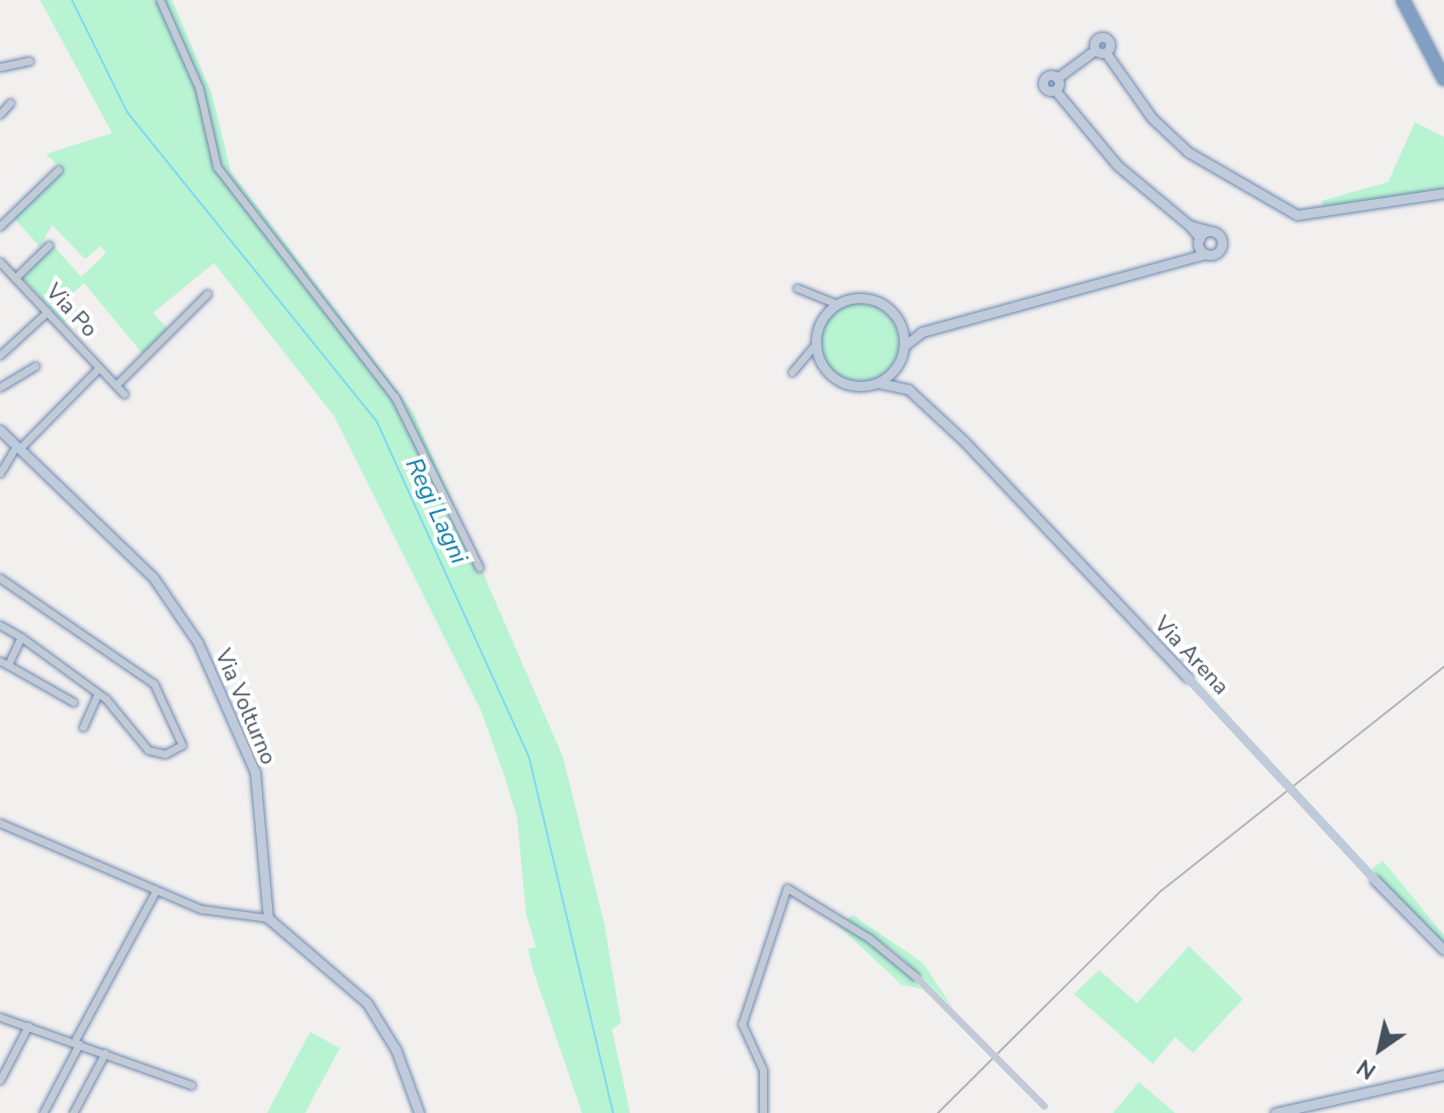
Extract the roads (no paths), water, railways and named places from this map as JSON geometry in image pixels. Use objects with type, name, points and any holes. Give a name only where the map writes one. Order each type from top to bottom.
[{"type":"highway","points":[[1403,0],[1444,79]]},
{"type":"highway","points":[[1411,0],[1444,65]]},
{"type":"street","points":[[160,0],[199,88],[217,167],[395,397],[479,567]]},
{"type":"street","points":[[1095,50],[1094,41],[1105,37],[1106,53],[1152,118],[1200,161],[1297,215],[1324,216],[1442,195]]},
{"type":"street","points":[[1095,50],[1106,53]]},
{"type":"street","points":[[1095,50],[1057,78],[1043,83],[1055,90],[1117,165],[1189,225],[1205,254]]},
{"type":"street","points":[[0,67],[29,61]]},
{"type":"street","points":[[0,114],[10,103]]},
{"type":"street","points":[[0,226],[58,170]]},
{"type":"street","points":[[904,346],[922,332],[1176,259],[1205,254],[1222,245],[1210,231],[1189,225]]},
{"type":"street","points":[[1176,259],[1210,231]]},
{"type":"street","points":[[15,278],[49,245]]},
{"type":"street","name":"Via Po","points":[[0,262],[124,394]]},
{"type":"street","points":[[0,277],[8,270]]},
{"type":"street","points":[[797,288],[837,304],[877,302],[901,325],[922,332]]},
{"type":"street","points":[[116,385],[207,294]]},
{"type":"street","points":[[792,372],[815,345],[819,325],[837,304]]},
{"type":"street","points":[[0,355],[47,312]]},
{"type":"street","points":[[879,383],[900,362],[904,346],[901,325]]},
{"type":"street","points":[[815,345],[835,380],[857,387],[879,383],[908,389]]},
{"type":"street","name":"Via Arena","points":[[900,362],[908,389],[1187,677],[1444,950]]},
{"type":"street","points":[[0,387],[35,366]]},
{"type":"street","points":[[0,473],[17,448],[99,368]]},
{"type":"street","name":"Via Volturno","points":[[0,430],[153,577],[198,643],[255,772],[268,918]]},
{"type":"street","points":[[0,578],[154,684],[182,745],[165,754],[148,750],[98,694],[0,625]]},
{"type":"street","points":[[21,637],[4,663],[73,702]]},
{"type":"street","points":[[83,727],[98,694]]},
{"type":"street","points":[[0,823],[155,892],[233,918],[268,918],[367,1003],[396,1050],[419,1113]]},
{"type":"street","points":[[763,1113],[763,1070],[742,1024],[787,888],[869,938],[915,976],[1051,1113]]},
{"type":"street","points":[[43,1113],[155,892]]},
{"type":"street","points":[[0,1017],[191,1085]]},
{"type":"street","points":[[0,1080],[28,1026]]},
{"type":"street","points":[[73,1113],[105,1053]]},
{"type":"street","points":[[1275,1113],[1444,1075]]},
{"type":"waterway","name":"Regi Lagni","points":[[72,0],[127,112],[377,422],[529,757],[613,1113]]},
{"type":"railway","points":[[938,1113],[1161,891],[1444,667]]}]
